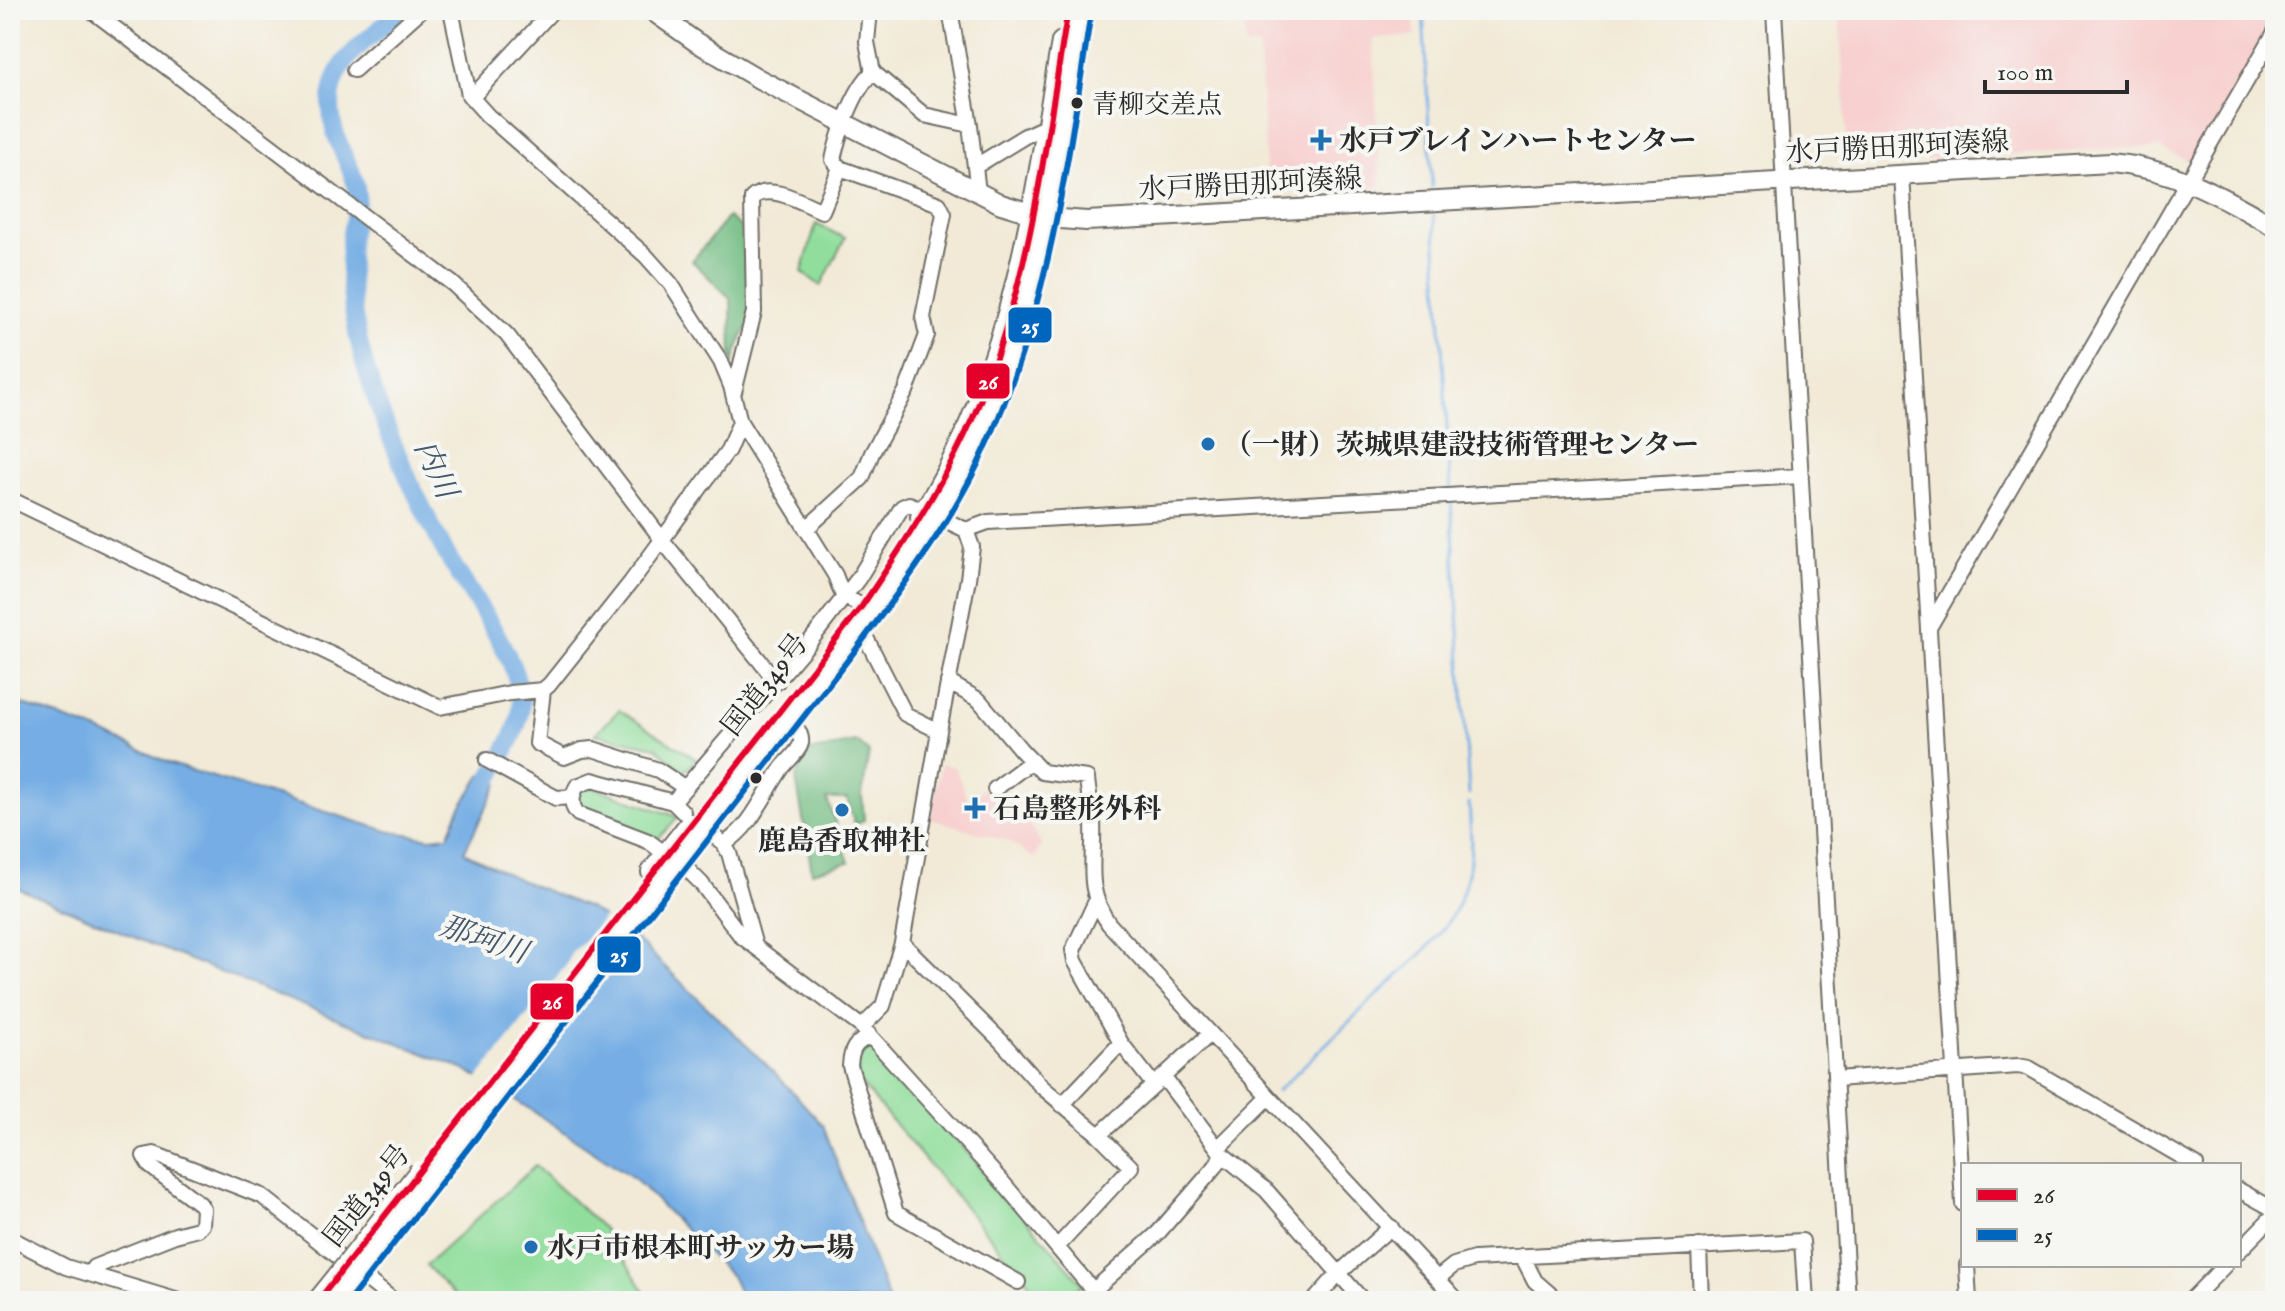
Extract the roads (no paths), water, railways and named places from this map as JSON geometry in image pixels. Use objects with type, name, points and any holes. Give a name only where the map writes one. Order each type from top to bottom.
[{"type":"highway","name":"国道349号","points":[[1039,217],[1047,126],[1068,10]]},
{"type":"highway","name":"国道349号","points":[[318,1301],[345,1279],[657,876],[861,628],[931,513],[989,380],[1039,217],[1081,10]]},
{"type":"highway","name":"国道349号","points":[[671,859],[931,513]]},
{"type":"highway","name":"国道349号","points":[[336,1301],[345,1279]]},
{"type":"main road","name":"水戸勝田那珂湊線","points":[[651,10],[721,57],[978,192],[1039,217],[1087,221],[2110,163],[2151,169],[2188,181],[2275,227]]},
{"type":"street","points":[[91,10],[453,284],[507,335],[777,682]]},
{"type":"street","points":[[354,70],[421,10]]},
{"type":"street","points":[[451,10],[469,95],[488,116],[646,256],[671,284],[721,362],[740,422],[835,575],[843,596],[862,606]]},
{"type":"street","points":[[469,95],[475,94],[553,10]]},
{"type":"street","points":[[870,10],[867,42],[873,72],[924,115],[970,125]]},
{"type":"street","points":[[950,10],[978,192]]},
{"type":"street","points":[[1774,10],[1848,1301]]},
{"type":"street","points":[[1929,627],[2275,32]]},
{"type":"street","points":[[806,529],[862,478],[906,391],[927,335],[923,317],[944,214],[939,204],[840,168],[833,160],[836,142],[865,79],[873,72]]},
{"type":"street","points":[[976,166],[1047,126]]},
{"type":"street","points":[[733,397],[753,323],[752,198],[769,191],[822,211],[840,168]]},
{"type":"street","points":[[1902,174],[1961,1171]]},
{"type":"street","points":[[10,499],[440,707],[536,690],[569,661],[728,450],[740,422]]},
{"type":"street","points":[[966,530],[988,522],[1801,476]]},
{"type":"street","points":[[1018,1282],[896,1213],[850,1066],[854,1045],[866,1032],[883,1006],[902,943],[971,558],[971,536],[966,530],[909,504],[897,512],[879,547],[777,682],[684,787],[678,807],[592,780],[577,786],[573,807],[578,814],[648,841],[696,877],[729,923],[755,947],[866,1032],[1058,1246],[1098,1295],[1158,1233],[1216,1166],[1220,1151],[1269,1097]]},
{"type":"street","points":[[861,628],[905,714],[939,731]]},
{"type":"street","points":[[948,682],[979,700],[1042,772],[1087,778],[1093,821],[1092,877],[1096,901],[1109,924],[1458,1301]]},
{"type":"street","points":[[536,690],[537,743],[564,757],[593,749],[658,770],[684,787]]},
{"type":"street","points":[[755,947],[733,863],[719,840],[734,838],[761,804],[782,768],[801,746],[801,734],[795,726]]},
{"type":"street","points":[[487,760],[556,798],[573,797]]},
{"type":"street","points":[[995,789],[1032,761]]},
{"type":"street","points":[[1096,901],[1073,950],[1075,961],[1121,1043],[1220,1151],[1266,1190],[1363,1301]]},
{"type":"street","points":[[902,943],[1001,1041],[1041,1086],[1131,1167],[1058,1246]]},
{"type":"street","points":[[1099,1135],[1210,1034]]},
{"type":"street","points":[[1062,1105],[1121,1043]]},
{"type":"street","points":[[1835,1079],[2018,1066],[2029,1068],[2193,1163]]},
{"type":"street","points":[[89,1274],[94,1267],[103,1263],[202,1225],[203,1209],[200,1204],[150,1166],[144,1156],[154,1154],[262,1196],[394,1301]]},
{"type":"street","points":[[2241,1191],[2275,1212],[2241,1249]]},
{"type":"street","points":[[1314,1301],[1338,1274],[1391,1227]]},
{"type":"street","points":[[10,1238],[66,1267],[179,1301]]},
{"type":"street","points":[[1438,1278],[1463,1261],[1802,1241],[1806,1301]]},
{"type":"street","points":[[1699,1246],[1701,1301]]},
{"type":"street","points":[[1522,1256],[1535,1281],[1558,1301]]},
{"type":"street","points":[[1967,1267],[1969,1301]]},
{"type":"street","points":[[2190,1301],[2223,1267]]},
{"type":"water","name":"那珂川","points":[[10,700],[99,731],[171,764],[388,831],[430,838],[448,836],[459,810],[482,774],[498,784],[464,852],[520,880],[588,908],[628,931],[773,1071],[823,1125],[889,1301],[743,1301],[731,1276],[635,1179],[463,1069],[10,885]]},
{"type":"waterway","name":"内川","points":[[403,10],[346,60],[332,91],[335,132],[354,178],[357,194],[350,242],[352,302],[364,362],[398,456],[442,546],[501,643],[518,684],[521,703],[518,723],[489,781]]},
{"type":"waterway","points":[[1423,10],[1432,187]]},
{"type":"waterway","points":[[1434,215],[1451,491]]},
{"type":"waterway","points":[[1451,500],[1469,794]]},
{"type":"waterway","points":[[1277,1091],[1413,963],[1447,924],[1462,894],[1468,872],[1471,849],[1469,803]]},
{"type":"waterway","points":[[1095,814],[1104,814]]},
{"type":"waterway","points":[[1198,1177],[1212,1152]]},
{"type":"waterway","points":[[1129,1249],[1180,1197]]},
{"type":"place","name":"青柳交差点","points":[[1077,103]]},
{"type":"place","name":"水戸ブレインハートセンター","points":[[1321,140]]},
{"type":"place","name":"（一財）茨城県建設技術管理センター","points":[[1208,444]]},
{"type":"place","name":"石島整形外科","points":[[975,808]]},
{"type":"place","name":"鹿島香取神社","points":[[842,810]]},
{"type":"place","name":"水戸市根本町サッカー場","points":[[531,1247]]}]
